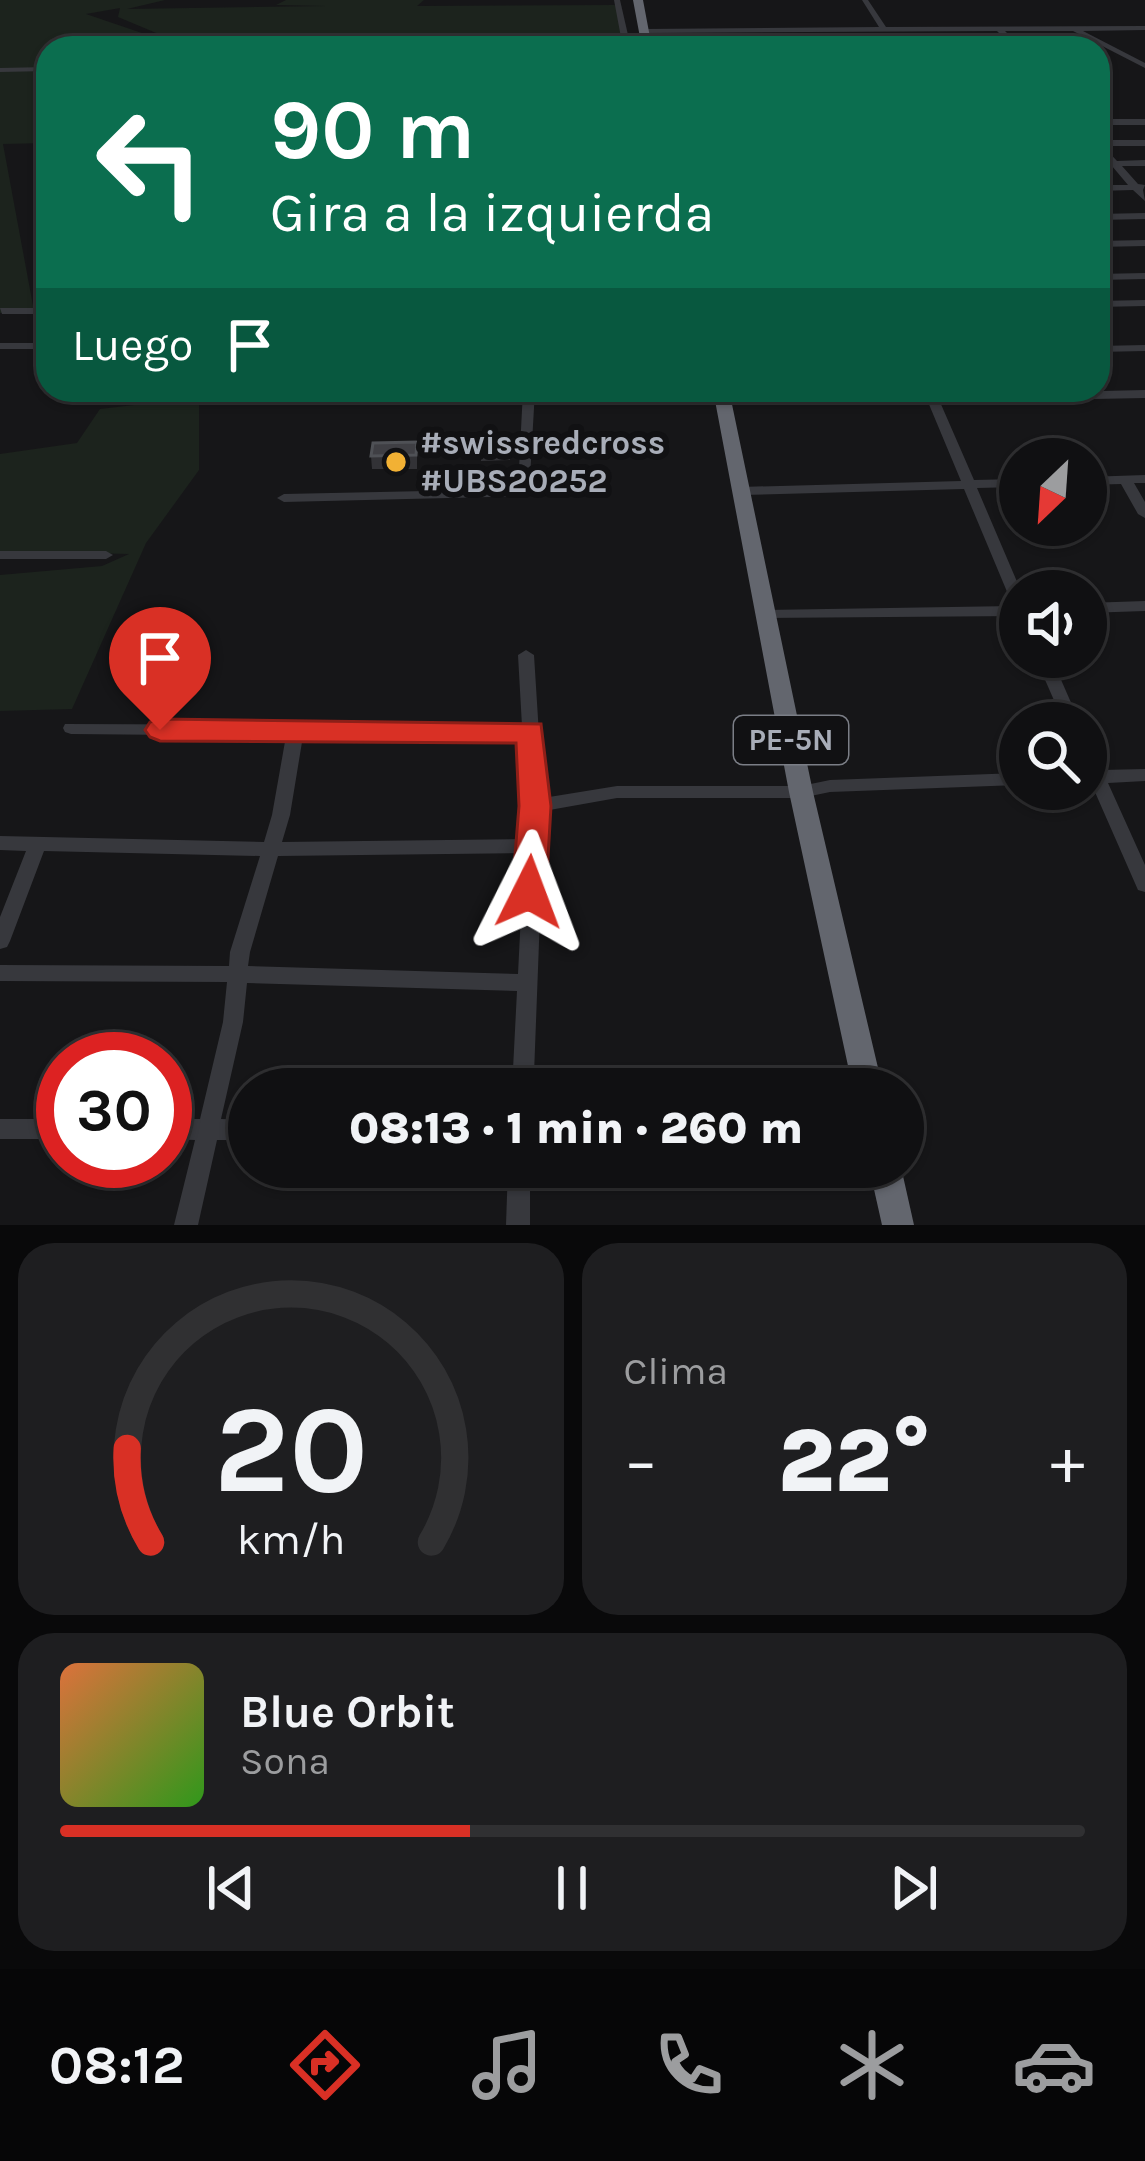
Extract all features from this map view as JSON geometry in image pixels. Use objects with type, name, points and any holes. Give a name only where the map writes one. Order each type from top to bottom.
[{"type":"highway","points":[[638,0],[645,36]]},
{"type":"highway","name":"PE-5N","points":[[723,402],[801,792],[863,1068]]},
{"type":"highway","points":[[890,1188],[898,1225]]},
{"type":"street","points":[[617,0],[624,36]]},
{"type":"street","points":[[866,0],[884,30]]},
{"type":"street","points":[[1073,28],[1088,36]]},
{"type":"street","points":[[644,32],[666,36],[1145,28]]},
{"type":"street","points":[[999,29],[1006,36]]},
{"type":"street","points":[[813,30],[815,36]]},
{"type":"street","points":[[1110,48],[1145,66]]},
{"type":"street","points":[[0,70],[36,69]]},
{"type":"street","points":[[1110,122],[1145,122]]},
{"type":"street","points":[[1110,144],[1145,143]]},
{"type":"street","points":[[1110,161],[1145,198]]},
{"type":"street","points":[[1112,164],[1145,164]]},
{"type":"street","points":[[1110,217],[1145,216]]},
{"type":"street","points":[[1110,244],[1145,243]]},
{"type":"street","points":[[1110,277],[1145,276]]},
{"type":"street","points":[[1110,304],[1145,303]]},
{"type":"street","points":[[0,312],[36,311]]},
{"type":"street","points":[[0,346],[36,346]]},
{"type":"street","points":[[1110,349],[1145,348]]},
{"type":"street","points":[[1110,394],[1145,394]]},
{"type":"street","points":[[284,498],[524,493],[528,402]]},
{"type":"street","points":[[934,402],[1003,570]]},
{"type":"street","points":[[1107,480],[1145,479]]},
{"type":"street","points":[[1126,480],[1145,514]]},
{"type":"street","points":[[741,490],[999,484]]},
{"type":"street","points":[[0,555],[106,554]]},
{"type":"street","points":[[1107,607],[1145,606]]},
{"type":"street","points":[[765,615],[999,609]]},
{"type":"street","points":[[524,1068],[535,806],[526,656]]},
{"type":"street","points":[[70,728],[530,732]]},
{"type":"street","points":[[186,1225],[240,974],[240,952],[281,815],[295,733]]},
{"type":"street","points":[[1107,776],[1145,775]]},
{"type":"street","points":[[535,806],[617,792],[801,792],[830,786],[999,780]]},
{"type":"street","points":[[1107,809],[1145,885]]},
{"type":"street","points":[[0,843],[269,849],[530,847]]},
{"type":"street","points":[[0,941],[38,844]]},
{"type":"street","points":[[0,974],[240,974],[526,983]]},
{"type":"street","points":[[0,1129],[36,1129]]},
{"type":"street","points":[[192,1129],[228,1130]]},
{"type":"street","points":[[518,1225],[519,1188]]},
{"type":"shaded area","points":[[0,0],[165,0],[127,9],[327,6],[276,5],[286,0],[424,0],[417,6],[617,5],[625,36],[163,36],[118,17],[120,8],[86,14],[151,36],[36,36],[36,143],[3,144],[34,311],[0,313]]},
{"type":"shaded area","points":[[203,402],[199,470],[146,543],[72,709],[0,711],[0,575],[102,566],[129,554],[0,551],[0,454],[77,443],[100,409]]},
{"type":"building","points":[[480,435],[509,435],[509,447],[480,448]]},
{"type":"building","points":[[417,442],[416,455],[371,456],[373,443]]},
{"type":"place","name":"#swissredcross #UBS20252","points":[[396,462]]},
{"type":"route","points":[[160,730],[530,732],[535,806],[529,892]]}]
